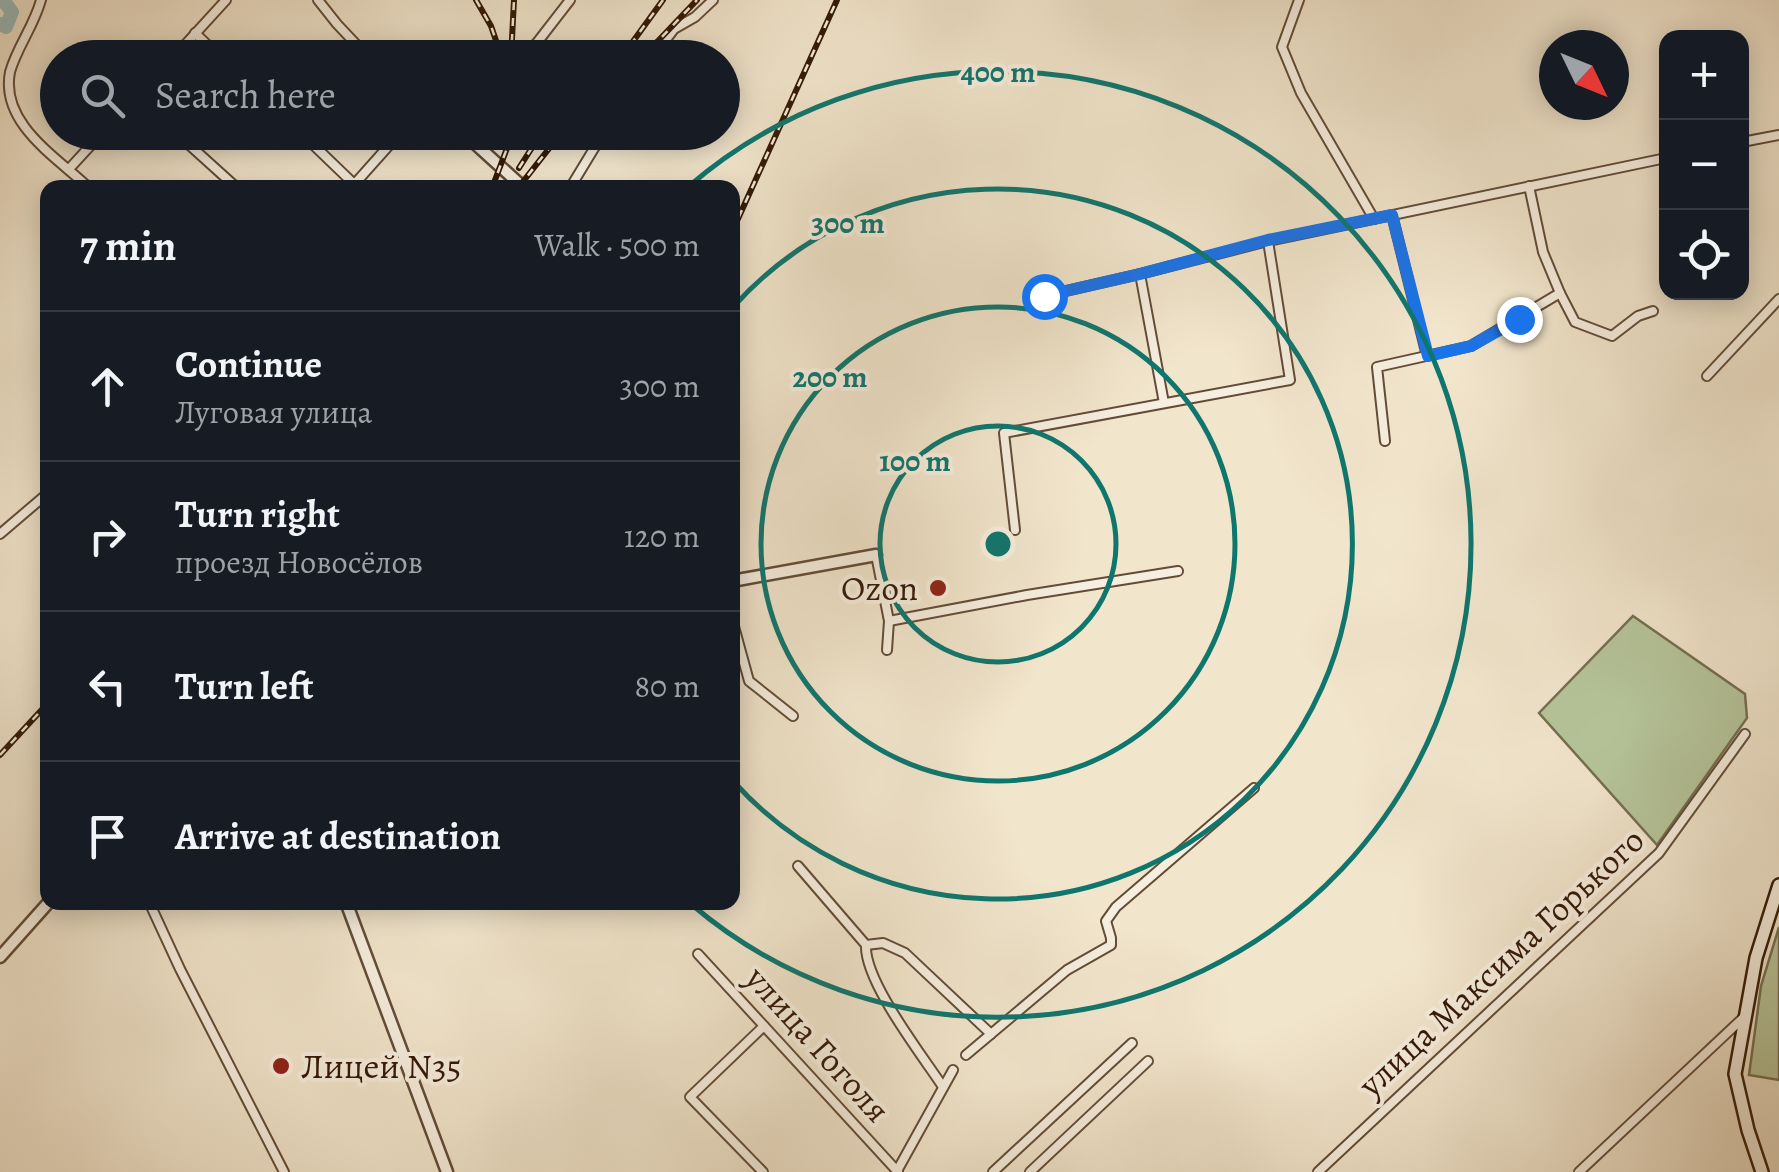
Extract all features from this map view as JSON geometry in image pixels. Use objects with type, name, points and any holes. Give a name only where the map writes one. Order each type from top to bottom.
[{"type":"main road","points":[[1762,1172],[1735,1074],[1756,958],[1779,885]]},
{"type":"street","points":[[40,145],[9,106],[8,76],[41,0]]},
{"type":"street","points":[[189,40],[226,0]]},
{"type":"street","points":[[318,0],[352,40]]},
{"type":"street","points":[[539,40],[570,0]]},
{"type":"street","points":[[666,40],[674,29],[714,0]]},
{"type":"street","points":[[1299,0],[1282,47],[1301,92],[1374,219]]},
{"type":"street","points":[[195,33],[202,40]]},
{"type":"street","points":[[1749,140],[1779,134]]},
{"type":"street","points":[[46,150],[81,180]]},
{"type":"street","points":[[70,169],[87,150]]},
{"type":"street","points":[[195,150],[229,180]]},
{"type":"street","points":[[317,150],[346,180]]},
{"type":"street","points":[[357,180],[385,150]]},
{"type":"street","points":[[486,150],[516,180]]},
{"type":"street","points":[[575,180],[593,150]]},
{"type":"street","points":[[1044,296],[1268,240],[1659,159]]},
{"type":"street","points":[[1530,186],[1543,252],[1575,322],[1612,336],[1638,316],[1653,311]]},
{"type":"street","points":[[1392,215],[1428,356]]},
{"type":"street","points":[[1015,530],[1004,433],[1290,380],[1268,240]]},
{"type":"street","points":[[1140,274],[1164,403]]},
{"type":"street","points":[[1385,441],[1376,366],[1471,346],[1560,293]]},
{"type":"street","points":[[1707,376],[1779,299]]},
{"type":"street","points":[[0,534],[40,500]]},
{"type":"street","points":[[740,580],[876,555],[890,621],[887,650]]},
{"type":"street","points":[[890,621],[1178,571]]},
{"type":"street","points":[[740,648],[749,681],[792,716]]},
{"type":"street","name":"улица Максима Горького","points":[[1318,1172],[1660,854],[1746,734]]},
{"type":"street","points":[[966,1054],[1067,970],[1111,946],[1106,921],[1116,906],[1254,788]]},
{"type":"street","points":[[798,866],[866,945],[865,956],[884,996],[942,1087]]},
{"type":"street","points":[[0,957],[42,910]]},
{"type":"street","points":[[153,910],[284,1172]]},
{"type":"street","points":[[349,910],[447,1172]]},
{"type":"street","points":[[866,945],[883,943],[905,953],[991,1034]]},
{"type":"street","name":"улица Гоголя","points":[[698,954],[897,1171]]},
{"type":"street","points":[[1578,1172],[1744,1017]]},
{"type":"street","points":[[763,1172],[690,1097],[764,1026]]},
{"type":"street","points":[[993,1172],[1132,1043]]},
{"type":"street","points":[[1030,1172],[1148,1061]]},
{"type":"street","points":[[897,1171],[953,1070]]},
{"type":"green space","points":[[1633,616],[1745,694],[1747,718],[1657,845],[1539,713]]},
{"type":"green space","points":[[1779,927],[1779,1080],[1749,1075],[1761,986]]},
{"type":"waterway","points":[[0,24],[6,27],[12,12],[3,0]]},
{"type":"railway","points":[[476,0],[496,40]]},
{"type":"railway","points":[[512,40],[514,0]]},
{"type":"railway","points":[[634,40],[663,0]]},
{"type":"railway","points":[[659,40],[697,0]]},
{"type":"railway","points":[[740,214],[837,0]]},
{"type":"railway","points":[[495,180],[506,150]]},
{"type":"railway","points":[[519,168],[530,150]]},
{"type":"railway","points":[[524,180],[548,150]]},
{"type":"railway","points":[[0,755],[40,712]]},
{"type":"place","name":"Ozon","points":[[938,588]]},
{"type":"place","name":"Лицей N35","points":[[281,1066]]},
{"type":"route","points":[[1044,296],[1268,240],[1392,215],[1428,356],[1471,346],[1519,319]]}]
